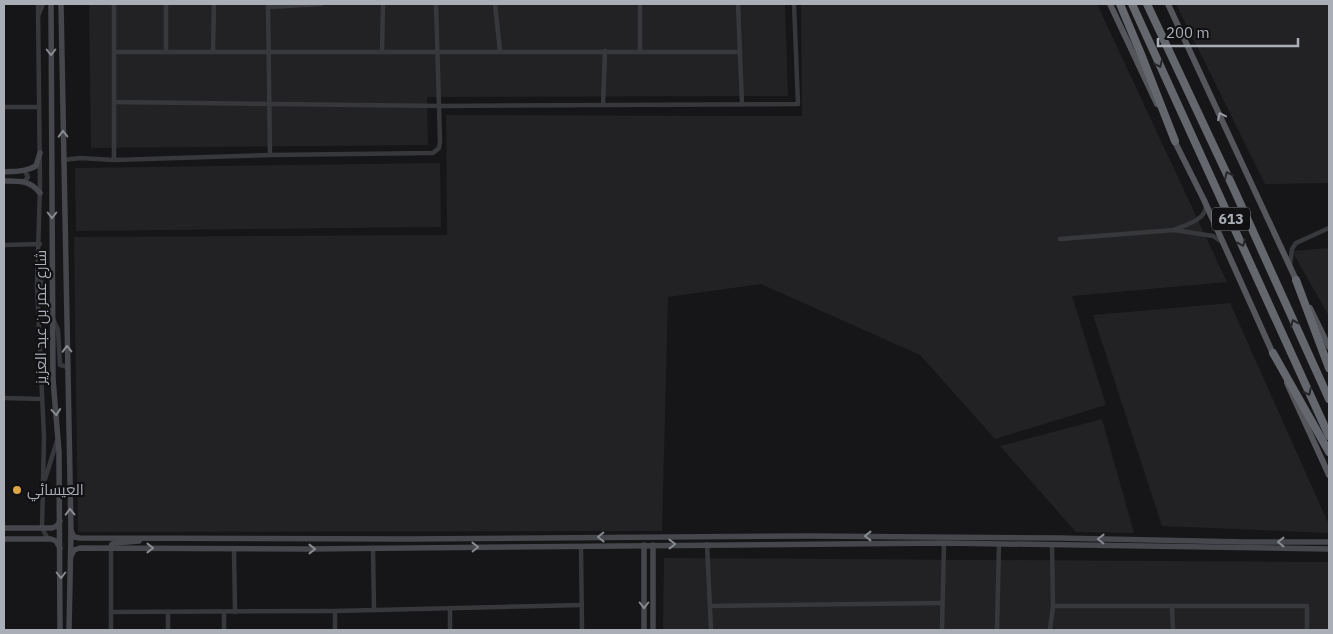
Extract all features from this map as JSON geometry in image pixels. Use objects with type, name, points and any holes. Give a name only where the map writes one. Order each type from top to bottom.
[{"type":"highway","points":[[1120,4],[1142,54],[1175,141]]},
{"type":"highway","name":"613","points":[[1132,4],[1329,436]]},
{"type":"highway","name":"613","points":[[1147,4],[1329,399]]},
{"type":"highway","points":[[1296,280],[1329,368]]},
{"type":"highway","points":[[1273,353],[1329,452]]},
{"type":"main road","name":"613","points":[[1110,4],[1204,200],[1329,475]]},
{"type":"main road","points":[[1168,4],[1329,347]]},
{"type":"street","points":[[38,4],[40,153],[38,311],[44,437],[42,528],[48,539]]},
{"type":"street","points":[[38,17],[43,4]]},
{"type":"street","name":"شارع عمر بن عبد العزيز","points":[[51,4],[53,379],[58,437],[61,549],[60,630]]},
{"type":"street","name":"شارع عمر بن عبد العزيز","points":[[61,4],[71,556],[68,630]]},
{"type":"street","points":[[114,4],[114,160]]},
{"type":"street","points":[[166,4],[166,52]]},
{"type":"street","points":[[213,52],[214,4]]},
{"type":"street","points":[[270,155],[268,5],[321,4]]},
{"type":"street","points":[[382,51],[383,4]]},
{"type":"street","points":[[63,160],[80,158],[114,160],[270,155],[433,153],[439,148],[440,141],[436,4]]},
{"type":"street","points":[[495,4],[500,51]]},
{"type":"street","points":[[640,4],[640,51]]},
{"type":"street","points":[[738,4],[742,104]]},
{"type":"street","points":[[114,102],[440,106],[798,104],[794,4]]},
{"type":"street","points":[[603,106],[605,51]]},
{"type":"street","points":[[114,52],[740,52]]},
{"type":"street","points":[[4,107],[39,107]]},
{"type":"street","points":[[4,172],[24,171],[36,166],[40,153]]},
{"type":"street","points":[[24,171],[28,177],[24,182]]},
{"type":"street","points":[[4,181],[24,182],[33,185],[40,193]]},
{"type":"street","points":[[1174,230],[1201,218],[1206,211],[1204,200]]},
{"type":"street","points":[[1290,265],[1292,249],[1296,243],[1329,228]]},
{"type":"street","points":[[1060,239],[1174,230],[1213,236],[1225,246]]},
{"type":"street","points":[[4,245],[40,244]]},
{"type":"street","points":[[38,268],[42,291],[58,330],[60,365],[68,367]]},
{"type":"street","points":[[4,398],[42,399]]},
{"type":"street","points":[[43,485],[58,437]]},
{"type":"street","points":[[4,528],[55,527],[60,519]]},
{"type":"street","points":[[70,531],[74,537],[80,538],[409,539],[819,536],[1329,542]]},
{"type":"street","points":[[645,536],[648,545],[653,630]]},
{"type":"street","points":[[111,630],[112,544],[148,538]]},
{"type":"street","points":[[4,539],[48,539],[56,541],[61,549]]},
{"type":"street","points":[[71,556],[76,548],[234,549],[708,544],[944,543],[1329,549]]},
{"type":"street","points":[[942,630],[944,543]]},
{"type":"street","points":[[708,544],[711,630]]},
{"type":"street","points":[[997,630],[1000,544]]},
{"type":"street","points":[[1050,630],[1053,606],[1052,544]]},
{"type":"street","points":[[644,630],[648,545]]},
{"type":"street","points":[[581,546],[582,630]]},
{"type":"street","points":[[373,548],[374,610]]},
{"type":"street","points":[[234,549],[235,612]]},
{"type":"street","points":[[710,606],[943,603]]},
{"type":"street","points":[[111,612],[335,611],[582,605]]},
{"type":"street","points":[[1053,606],[1307,606],[1307,630]]},
{"type":"street","points":[[1172,606],[1173,630]]},
{"type":"street","points":[[450,608],[450,630]]},
{"type":"street","points":[[335,611],[335,630]]},
{"type":"street","points":[[168,612],[168,630]]},
{"type":"street","points":[[224,612],[224,630]]},
{"type":"shaded area","points":[[89,4],[785,4],[788,96],[427,97],[428,145],[91,148]]},
{"type":"shaded area","points":[[801,4],[1097,4],[1227,282],[1072,296],[1106,405],[995,439],[920,355],[761,284],[668,297],[662,531],[78,532],[74,237],[447,235],[446,115],[802,116]]},
{"type":"shaded area","points":[[1176,4],[1329,4],[1329,183],[1265,184]]},
{"type":"shaded area","points":[[440,163],[441,227],[76,231],[75,168]]},
{"type":"shaded area","points":[[1329,248],[1329,316],[1292,251]]},
{"type":"shaded area","points":[[1230,303],[1329,525],[1329,533],[1162,526],[1093,315]]},
{"type":"shaded area","points":[[1102,419],[1134,533],[1076,532],[1000,446]]},
{"type":"shaded area","points":[[664,558],[1329,562],[1329,630],[663,630]]},
{"type":"place","name":"العيسائي","points":[[17,490]]}]
